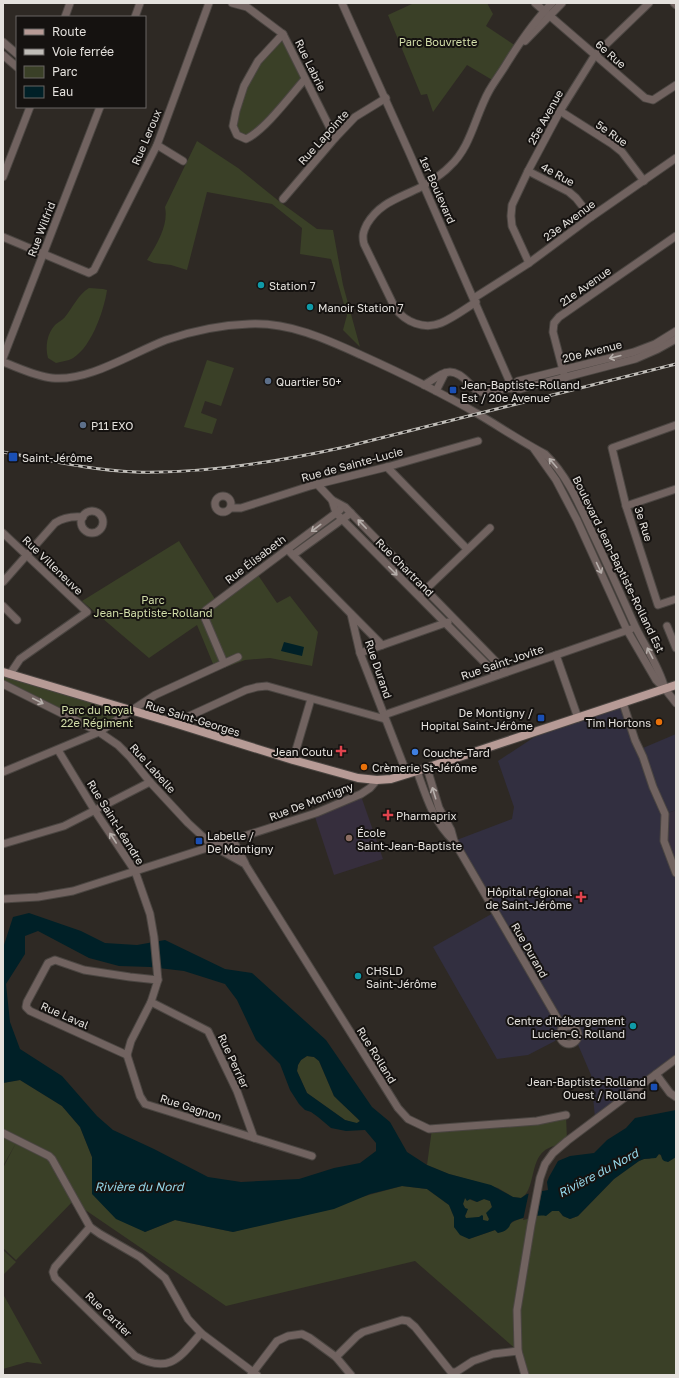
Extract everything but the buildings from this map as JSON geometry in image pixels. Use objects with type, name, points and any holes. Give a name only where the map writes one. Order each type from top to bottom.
[{"type":"main road","name":"Rue Saint-Georges","points":[[6,673],[293,760],[358,778],[377,780]]},
{"type":"main road","points":[[377,780],[391,779],[427,768],[676,685]]},
{"type":"street","points":[[65,16],[70,3]]},
{"type":"street","points":[[135,16],[140,3]]},
{"type":"street","name":"Rue Leroux","points":[[43,254],[89,273],[94,270],[157,145],[209,3]]},
{"type":"street","name":"Rue Labrie","points":[[232,3],[247,7],[283,34],[335,138]]},
{"type":"street","name":"1er Boulevard","points":[[342,3],[386,98],[512,387]]},
{"type":"street","name":"6e Rue","points":[[535,3],[645,98],[653,100],[676,85]]},
{"type":"street","points":[[547,13],[552,3]]},
{"type":"street","points":[[547,13],[562,3]]},
{"type":"street","name":"25e Avenue","points":[[529,263],[512,226],[512,205],[528,171],[560,111],[595,55],[649,3]]},
{"type":"street","name":"23e Avenue","points":[[547,13],[532,25],[488,91],[465,148],[459,158],[434,180],[380,208],[370,220],[363,232],[362,237],[364,244],[395,308],[400,315],[406,320],[419,325],[435,325],[442,323],[676,158]]},
{"type":"street","points":[[283,34],[258,61],[244,86],[233,126],[237,135],[246,138],[254,136],[305,79]]},
{"type":"street","points":[[3,42],[16,53]]},
{"type":"street","points":[[3,55],[16,66]]},
{"type":"street","name":"Rue Lapointe","points":[[283,199],[355,117],[386,98]]},
{"type":"street","points":[[3,177],[30,108]]},
{"type":"street","name":"Rue Wilfrid","points":[[3,358],[100,108]]},
{"type":"street","name":"5e Rue","points":[[560,111],[622,152],[644,181]]},
{"type":"street","points":[[157,145],[183,160]]},
{"type":"street","name":"4e Rue","points":[[528,171],[569,192],[576,198],[591,217]]},
{"type":"street","name":"21e Avenue","points":[[565,378],[553,332],[554,323],[559,317],[676,236]]},
{"type":"street","points":[[3,237],[43,254]]},
{"type":"street","name":"Boulevard Jean-Baptiste-Rolland Est","points":[[3,362],[40,376],[69,378],[96,371],[166,340],[196,331],[250,323],[279,325],[301,331],[329,341],[424,385],[478,414],[545,454],[562,473],[584,514],[636,627],[662,675],[665,689]]},
{"type":"street","name":"20e Avenue","points":[[512,387],[518,381],[634,352],[655,344],[676,331]]},
{"type":"street","name":"20e Avenue","points":[[445,372],[459,374],[480,392],[488,392],[512,387],[520,389],[635,359],[676,339]]},
{"type":"street","points":[[424,385],[445,372]]},
{"type":"street","points":[[436,391],[445,372]]},
{"type":"street","name":"3e Rue","points":[[676,425],[612,448],[626,506],[658,605],[676,599]]},
{"type":"street","name":"Rue de Sainte-Lucie","points":[[231,508],[240,508],[317,484],[387,467],[478,441]]},
{"type":"street","name":"Boulevard Jean-Baptiste-Rolland Est","points":[[533,448],[556,480],[628,630],[656,680],[665,689]]},
{"type":"street","points":[[387,467],[467,549]]},
{"type":"street","name":"Rue Chartrand","points":[[317,484],[332,500],[345,507],[506,672]]},
{"type":"street","points":[[626,506],[676,490]]},
{"type":"street","name":"Rue Chartrand","points":[[332,500],[336,513],[497,675]]},
{"type":"street","name":"Rue Élisabeth","points":[[224,663],[204,616],[206,610],[345,507]]},
{"type":"street","name":"Rue Élisabeth","points":[[293,555],[351,513]]},
{"type":"street","points":[[575,518],[584,514]]},
{"type":"street","points":[[3,582],[55,523],[69,516],[83,517]]},
{"type":"street","points":[[418,596],[490,528]]},
{"type":"street","name":"Rue Villeneuve","points":[[3,533],[87,612],[20,659],[6,673]]},
{"type":"street","points":[[588,545],[597,542]]},
{"type":"street","name":"Rue Durand","points":[[287,549],[382,645]]},
{"type":"street","points":[[3,606],[17,620]]},
{"type":"street","name":"Rue Durand","points":[[351,614],[360,653],[407,774]]},
{"type":"street","points":[[360,653],[446,624],[454,619]]},
{"type":"street","points":[[667,626],[676,648]]},
{"type":"street","name":"Rue Saint-Jovite","points":[[384,717],[497,675],[636,627]]},
{"type":"street","points":[[468,647],[475,640]]},
{"type":"street","points":[[556,655],[578,718]]},
{"type":"street","points":[[3,772],[99,732],[155,695],[238,657]]},
{"type":"street","name":"Rue Labelle","points":[[3,684],[99,732],[118,745],[188,823],[213,846]]},
{"type":"street","points":[[174,723],[246,690],[267,686],[311,699],[384,717]]},
{"type":"street","points":[[665,689],[676,703]]},
{"type":"street","points":[[293,760],[311,699]]},
{"type":"street","points":[[622,703],[653,787],[665,814],[664,841],[676,873]]},
{"type":"street","name":"Rue Saint-Léandre","points":[[58,750],[95,811],[135,870],[150,914],[158,977]]},
{"type":"street","name":"Rue Durand","points":[[427,768],[439,808],[451,830],[454,841],[563,1028]]},
{"type":"street","name":"Rue Durand","points":[[417,771],[433,812],[446,834],[454,841]]},
{"type":"street","name":"Rue De Montigny","points":[[3,900],[73,892],[135,870],[233,840],[322,810],[361,794],[370,788],[377,780]]},
{"type":"street","points":[[3,844],[64,826],[150,782]]},
{"type":"street","name":"Rue Rolland","points":[[233,840],[245,864],[398,1108],[408,1119],[429,1129],[537,1121],[566,1115]]},
{"type":"street","name":"Rue Rolland","points":[[213,846],[245,864]]},
{"type":"street","name":"Rue Laval","points":[[127,1055],[30,1011],[26,1007],[27,1002],[48,963],[56,960],[84,970],[130,977],[158,977]]},
{"type":"street","points":[[127,1055],[131,1041],[151,1002],[158,977]]},
{"type":"street","name":"Rue Perrier","points":[[151,1002],[208,1031],[237,1091],[254,1138]]},
{"type":"street","name":"Rue Gagnon","points":[[127,1055],[140,1096],[145,1104],[312,1156]]},
{"type":"street","points":[[525,1375],[518,1351],[517,1310],[538,1188],[545,1164],[553,1153],[676,1059]]},
{"type":"street","points":[[656,1074],[670,1093],[676,1097]]},
{"type":"street","points":[[3,1133],[46,1154],[52,1159],[90,1227],[140,1257],[165,1278],[188,1319],[201,1333],[254,1374],[277,1341],[296,1334],[302,1334],[306,1335],[336,1357],[351,1375]]},
{"type":"street","name":"Rue Cartier","points":[[90,1227],[55,1267],[53,1272],[55,1278],[135,1356],[146,1362],[158,1364],[170,1363],[179,1358],[201,1333]]},
{"type":"street","points":[[336,1357],[363,1332],[402,1320],[408,1321],[415,1327],[451,1372],[456,1372],[473,1361],[492,1354],[518,1351]]},
{"type":"shaded area","name":"Hôpital régional de Saint-Jérôme","points":[[623,703],[643,748],[676,734],[676,810],[665,814],[664,841],[676,873],[676,1059],[595,1118],[591,1075],[576,1040],[578,1036],[576,1030],[570,1026],[563,1028],[555,1041],[528,1055],[497,1059],[433,947],[495,912],[454,841],[512,819],[514,807],[498,761],[548,728]]},
{"type":"shaded area","name":"École Saint-Jean-Baptiste","points":[[361,796],[383,859],[334,875],[315,817]]},
{"type":"shaded area","points":[[676,810],[676,871],[664,841],[665,814]]},
{"type":"green space","name":"Parc Bouvrette","points":[[414,3],[487,3],[493,14],[486,26],[516,46],[494,81],[467,65],[433,112],[427,94],[421,95],[388,15]]},
{"type":"green space","points":[[283,34],[305,79],[254,135],[237,135],[236,111],[258,61]]},
{"type":"green space","points":[[197,141],[238,168],[280,202],[317,229],[333,230],[343,285],[360,347],[343,330],[347,315],[331,259],[300,254],[302,228],[272,204],[207,192],[187,270],[171,265],[154,263],[147,260],[161,235],[166,214],[165,207]]},
{"type":"green space","points":[[89,288],[107,290],[103,309],[95,330],[77,356],[69,360],[56,363],[48,358],[47,354],[47,340],[50,332],[55,325],[64,318],[82,294]]},
{"type":"green space","points":[[207,360],[234,368],[221,406],[205,401],[201,413],[217,419],[212,434],[184,427]]},
{"type":"green space","name":"Parc Jean-Baptiste-Rolland","points":[[179,541],[218,604],[258,575],[277,603],[290,596],[318,632],[312,666],[270,658],[245,660],[216,671],[197,625],[149,658],[82,601]]},
{"type":"green space","name":"Parc du Royal 22e Régiment","points":[[3,676],[131,711],[99,732],[3,681]]},
{"type":"green space","points":[[307,1056],[314,1057],[319,1061],[334,1096],[360,1121],[353,1123],[345,1120],[307,1093],[297,1071],[301,1060]]},
{"type":"green space","points":[[20,1080],[62,1106],[80,1127],[92,1157],[92,1182],[145,1232],[175,1220],[233,1232],[402,1186],[427,1189],[449,1205],[454,1217],[454,1227],[469,1239],[495,1230],[498,1233],[502,1232],[516,1220],[549,1213],[552,1211],[559,1211],[563,1216],[570,1219],[578,1216],[614,1179],[639,1161],[649,1159],[659,1154],[668,1162],[676,1157],[676,1375],[523,1375],[518,1351],[415,1261],[226,1306],[78,1205],[74,1200],[16,1260],[3,1248],[3,1168],[16,1143],[3,1166],[3,1083]]},
{"type":"green space","points":[[566,1115],[567,1141],[544,1151],[536,1162],[529,1189],[521,1198],[513,1197],[498,1188],[449,1174],[427,1165],[432,1129]]},
{"type":"green space","points":[[465,1198],[477,1202],[484,1199],[490,1201],[492,1207],[487,1215],[489,1219],[488,1222],[480,1217],[466,1219],[465,1216],[467,1212],[463,1204]]},
{"type":"green space","points":[[3,1250],[16,1262],[3,1275]]},
{"type":"green space","points":[[3,1294],[42,1364],[27,1362],[3,1369]]},
{"type":"water","points":[[284,642],[304,647],[302,656],[281,651]]},
{"type":"water","name":"Rivière du Nord","points":[[29,913],[81,931],[105,943],[137,945],[165,940],[225,969],[252,973],[326,1040],[372,1107],[390,1122],[407,1152],[427,1165],[449,1174],[491,1185],[513,1197],[521,1198],[527,1194],[548,1190],[547,1182],[558,1161],[570,1156],[594,1153],[607,1140],[626,1128],[635,1118],[676,1110],[676,1157],[668,1162],[663,1160],[659,1154],[656,1158],[639,1161],[614,1179],[578,1216],[570,1219],[563,1216],[559,1211],[552,1211],[546,1216],[534,1216],[515,1221],[502,1232],[498,1233],[495,1230],[469,1239],[460,1235],[454,1227],[454,1217],[449,1205],[427,1189],[402,1186],[370,1194],[334,1209],[233,1232],[175,1220],[145,1232],[116,1219],[92,1194],[92,1157],[80,1127],[62,1106],[20,1080],[3,1083],[3,948],[13,917]],"holes":[[[38,931],[89,958],[119,966],[150,967],[184,971],[225,984],[237,1000],[256,1040],[280,1064],[290,1090],[299,1104],[331,1128],[346,1131],[365,1130],[376,1143],[376,1151],[360,1163],[334,1168],[299,1179],[241,1182],[208,1177],[113,1130],[97,1116],[62,1076],[20,1049],[10,1022],[6,984],[25,954],[25,936]],[[307,1056],[314,1057],[319,1061],[334,1096],[360,1121],[357,1123],[345,1120],[307,1093],[297,1071],[301,1060]],[[465,1198],[467,1201],[470,1199],[477,1202],[484,1199],[490,1201],[492,1207],[486,1213],[489,1219],[488,1221],[483,1220],[482,1215],[479,1217],[466,1218],[465,1216],[468,1209],[465,1208],[463,1204]]]},
{"type":"pier","points":[[542,1190],[537,1217],[523,1220],[529,1192]]},
{"type":"railway","points":[[3,452],[85,467],[118,471],[188,471],[241,466],[293,458],[345,447],[676,364]]},
{"type":"place","name":"Station 7","points":[[261,285]]},
{"type":"place","name":"Manoir Station 7","points":[[310,307]]},
{"type":"place","name":"Quartier 50+","points":[[268,381]]},
{"type":"place","name":"Jean-Baptiste-Rolland Est / 20e Avenue","points":[[453,390]]},
{"type":"place","name":"P11 EXO","points":[[83,425]]},
{"type":"place","name":"Saint-Jérôme","points":[[13,457]]},
{"type":"place","name":"De Montigny / Hopital Saint-Jérôme","points":[[541,718]]},
{"type":"place","name":"Tim Hortons","points":[[659,722]]},
{"type":"place","name":"Jean Coutu","points":[[341,751]]},
{"type":"place","name":"Couche-Tard","points":[[415,752]]},
{"type":"place","name":"Crèmerie St-Jérôme","points":[[364,767]]},
{"type":"place","name":"Pharmaprix","points":[[388,815]]},
{"type":"place","name":"École Saint-Jean-Baptiste","points":[[349,838]]},
{"type":"place","name":"Labelle / De Montigny","points":[[199,841]]},
{"type":"place","name":"Hôpital régional de Saint-Jérôme","points":[[581,897]]},
{"type":"place","name":"CHSLD Saint-Jérôme","points":[[358,976]]},
{"type":"place","name":"Centre d'hébergement Lucien-G. Rolland","points":[[633,1026]]},
{"type":"place","name":"Jean-Baptiste-Rolland Ouest / Rolland","points":[[654,1087]]}]
